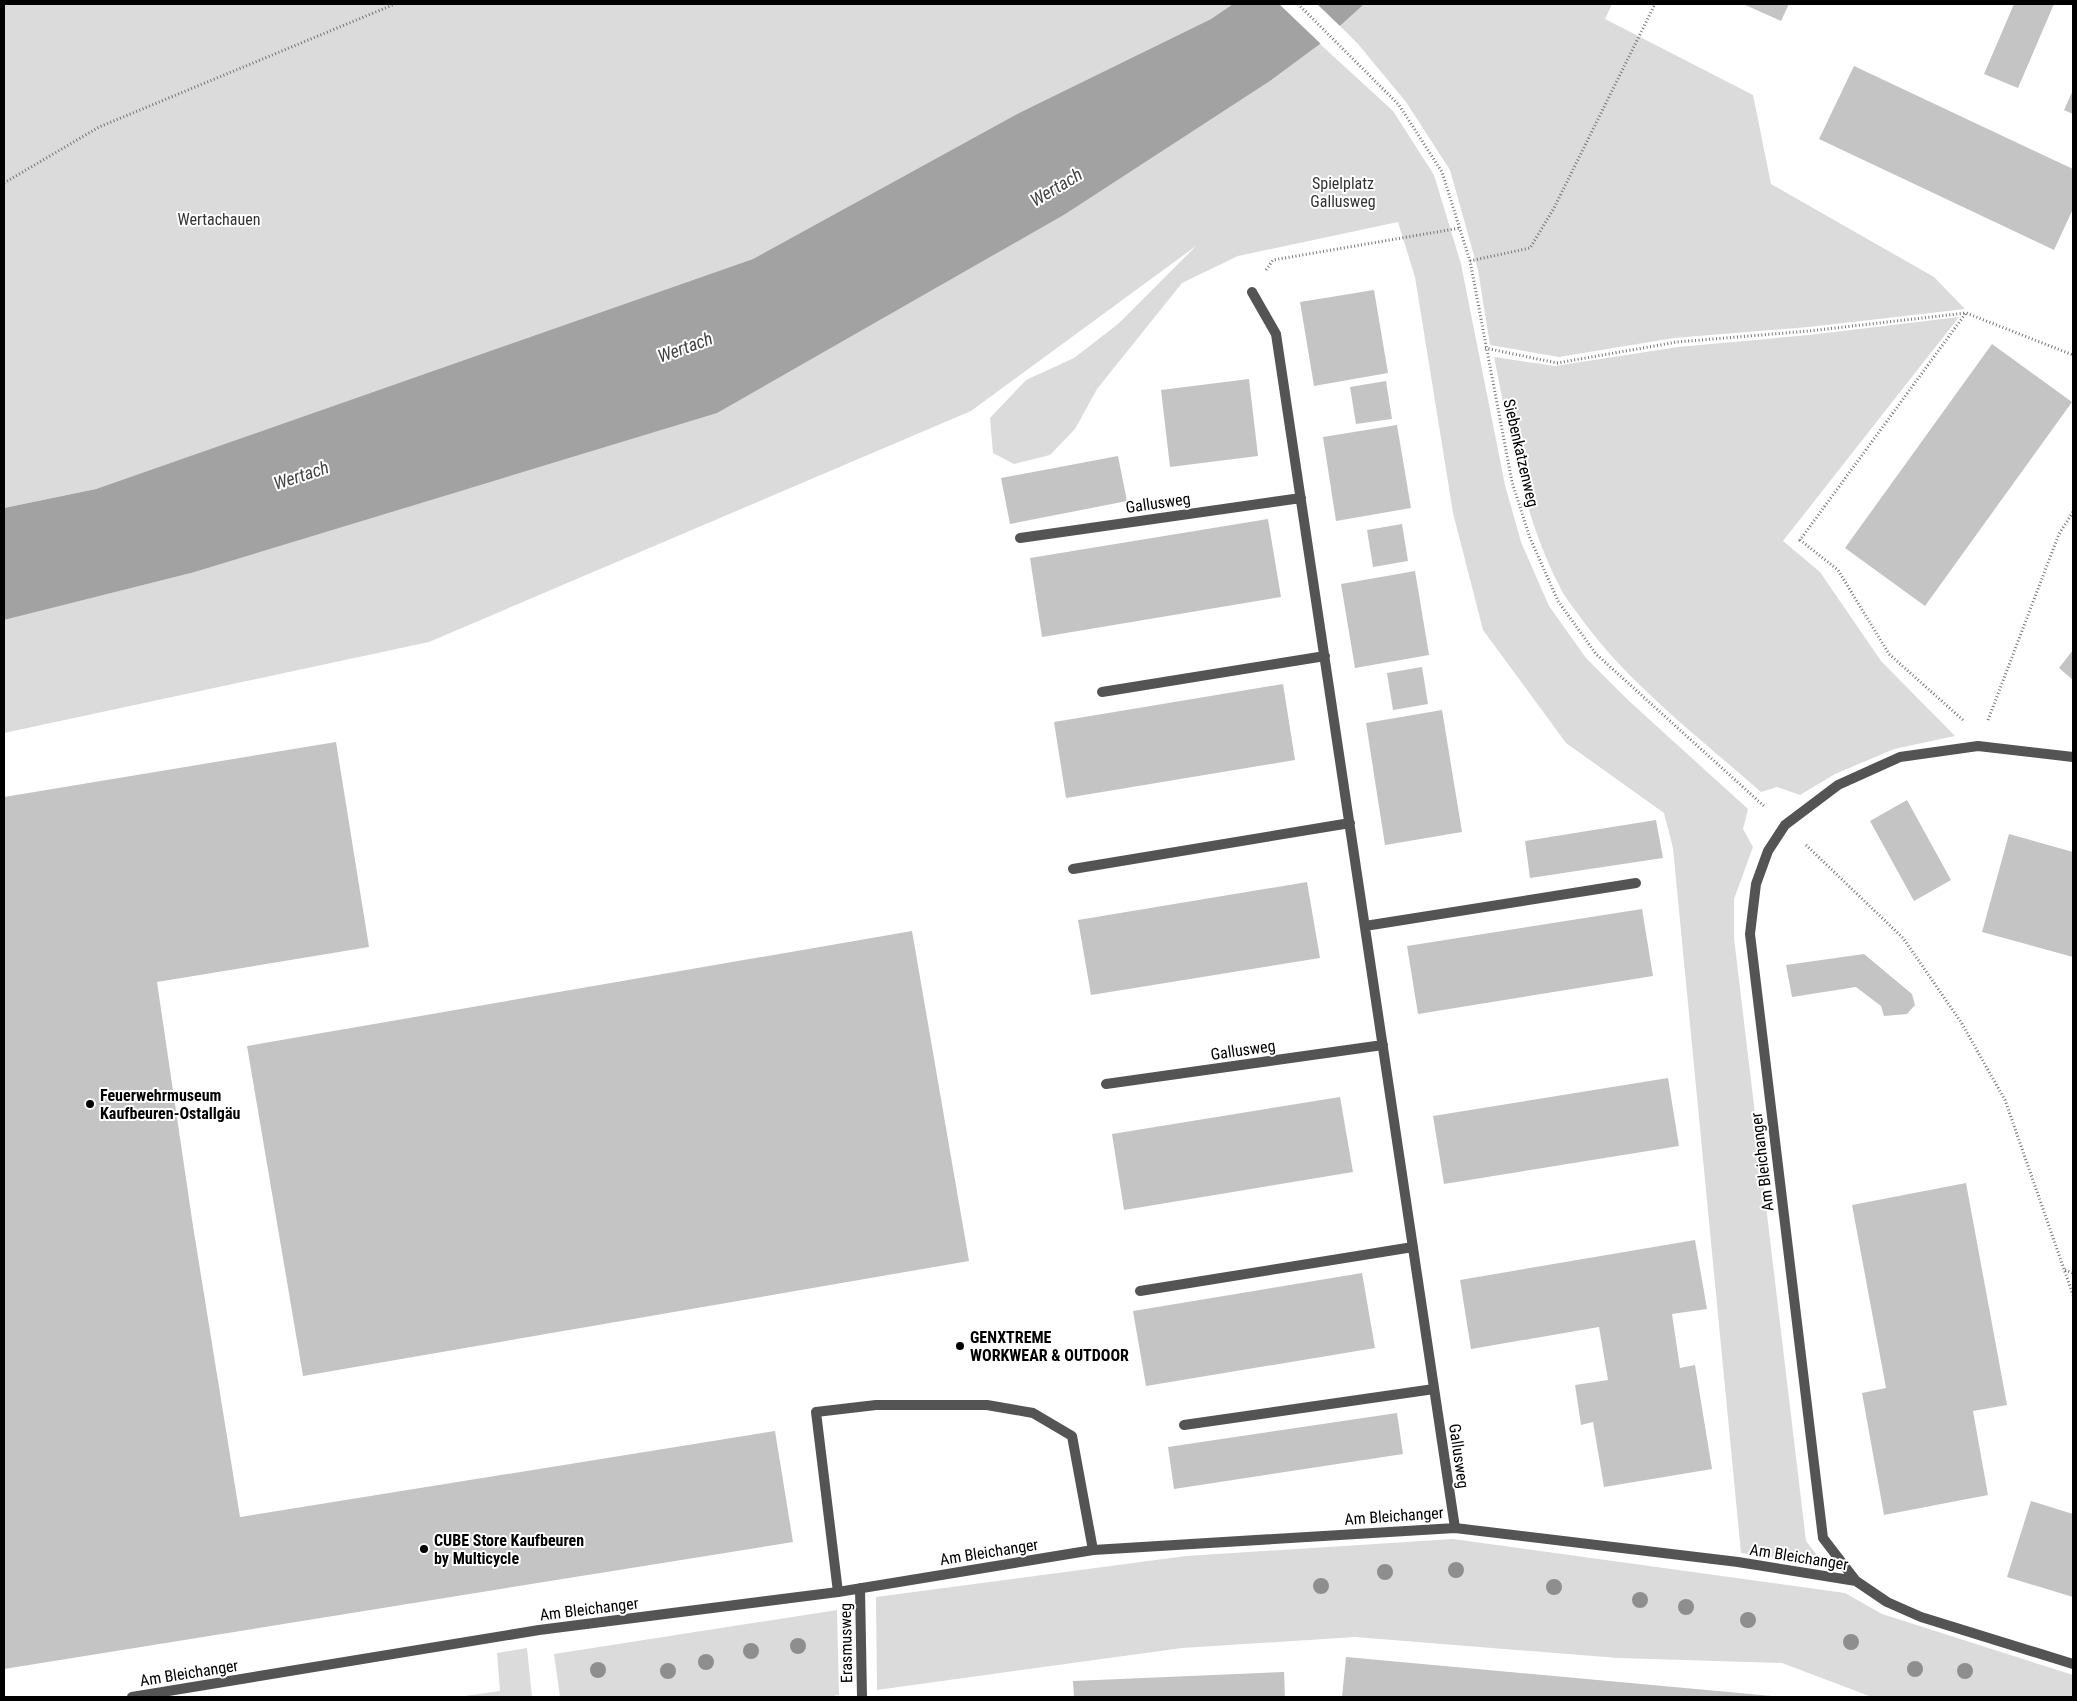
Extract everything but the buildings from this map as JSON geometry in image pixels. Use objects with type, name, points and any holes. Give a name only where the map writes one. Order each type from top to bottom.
[{"type":"street","name":"Gallusweg","points":[[1252,292],[1276,334],[1455,1528]]},
{"type":"street","name":"Gallusweg","points":[[1020,538],[1301,498]]},
{"type":"street","points":[[1102,692],[1325,656]]},
{"type":"street","name":"Am Bleichanger","points":[[2073,757],[1978,746],[1900,757],[1838,785],[1785,825],[1768,851],[1756,884],[1750,934],[1823,1538],[1856,1581],[1887,1602],[1921,1617],[2073,1664]]},
{"type":"street","points":[[1073,869],[1350,823]]},
{"type":"street","points":[[1365,926],[1636,883]]},
{"type":"street","name":"Gallusweg","points":[[1106,1084],[1383,1045]]},
{"type":"street","points":[[1140,1291],[1413,1247]]},
{"type":"street","points":[[1184,1425],[1434,1389]]},
{"type":"street","points":[[838,1592],[816,1412],[876,1405],[987,1405],[1033,1413],[1072,1436],[1093,1550]]},
{"type":"street","name":"Am Bleichanger","points":[[132,1697],[539,1630],[838,1592],[1093,1550],[1455,1528],[1738,1562],[1856,1581]]},
{"type":"street","name":"Erasmusweg","points":[[860,1588],[862,1697]]},
{"type":"path","points":[[4,183],[98,126],[395,4]]},
{"type":"path","name":"Siebenkatzenweg","points":[[1298,4],[1399,105],[1442,172],[1470,262],[1512,482],[1530,538],[1558,601],[1596,654],[1785,825],[1903,938],[1961,1022],[2005,1100],[2073,1295]]},
{"type":"path","points":[[1470,262],[1530,248],[1554,208],[1655,4]]},
{"type":"path","points":[[1252,292],[1273,260],[1460,228]]},
{"type":"path","points":[[1966,313],[1800,540],[1838,570],[1890,654],[1961,716],[1978,746]]},
{"type":"path","points":[[1485,348],[1557,362],[1677,342],[1809,331],[1966,313],[2073,355]]},
{"type":"path","points":[[1978,746],[2059,534],[2073,512]]},
{"type":"path","points":[[2064,1270],[2073,1273]]},
{"type":"green space","name":"Wertachauen","points":[[4,4],[1233,4],[1211,19],[1019,113],[753,259],[96,489],[4,508]]},
{"type":"green space","points":[[1364,4],[1612,4],[1605,19],[1753,95],[1771,184],[1934,277],[1965,309],[1809,327],[1674,338],[1559,357],[1490,345],[1478,270],[1450,170],[1406,102],[1358,44],[1339,25]]},
{"type":"green space","name":"Spielplatz Gallusweg","points":[[1320,44],[1393,111],[1434,175],[1461,264],[1505,485],[1521,542],[1549,606],[1586,658],[1629,701],[1748,809],[1743,829],[1753,847],[1734,899],[1734,938],[1806,1541],[1824,1564],[1741,1553],[1673,848],[1664,813],[1566,743],[1483,630],[1453,513],[1415,277],[1398,222],[1238,256],[1182,283],[1097,389],[1075,429],[1050,455],[1014,464],[993,453],[990,418],[1026,380],[1074,358],[1118,324],[1196,246],[971,411],[429,642],[4,733],[4,620],[191,573],[1067,213],[1270,81]]},
{"type":"green space","points":[[1959,317],[1783,541],[1820,572],[1881,661],[1955,736],[1894,749],[1835,774],[1800,795],[1777,787],[1761,792],[1668,711],[1623,668],[1602,645],[1563,593],[1549,565],[1528,507],[1513,448],[1494,357],[1555,366],[1678,347],[1809,335]]},
{"type":"green space","points":[[1453,1539],[1845,1593],[1882,1614],[2073,1675],[2073,1697],[1872,1697],[1782,1663],[1618,1658],[1355,1637],[1182,1648],[877,1690],[876,1597],[1186,1556]]},
{"type":"green space","points":[[837,1610],[839,1695],[825,1697],[560,1697],[554,1654]]},
{"type":"green space","points":[[527,1648],[532,1697],[457,1697],[500,1691],[497,1653]]},
{"type":"water","name":"Wertach","points":[[1233,4],[1364,4],[1320,44],[1270,81],[1067,213],[717,413],[191,573],[4,620],[4,508],[96,489],[753,259],[1019,113],[1211,19]]},
{"type":"pier","points":[[1279,4],[1317,4],[1341,27],[1322,45]]},
{"type":"place","name":"Feuerwehrmuseum Kaufbeuren-Ostallgäu","points":[[90,1104]]},
{"type":"place","name":"GENXTREME WORKWEAR & OUTDOOR","points":[[960,1346]]},
{"type":"place","name":"CUBE Store Kaufbeuren by Multicycle","points":[[424,1549]]}]
